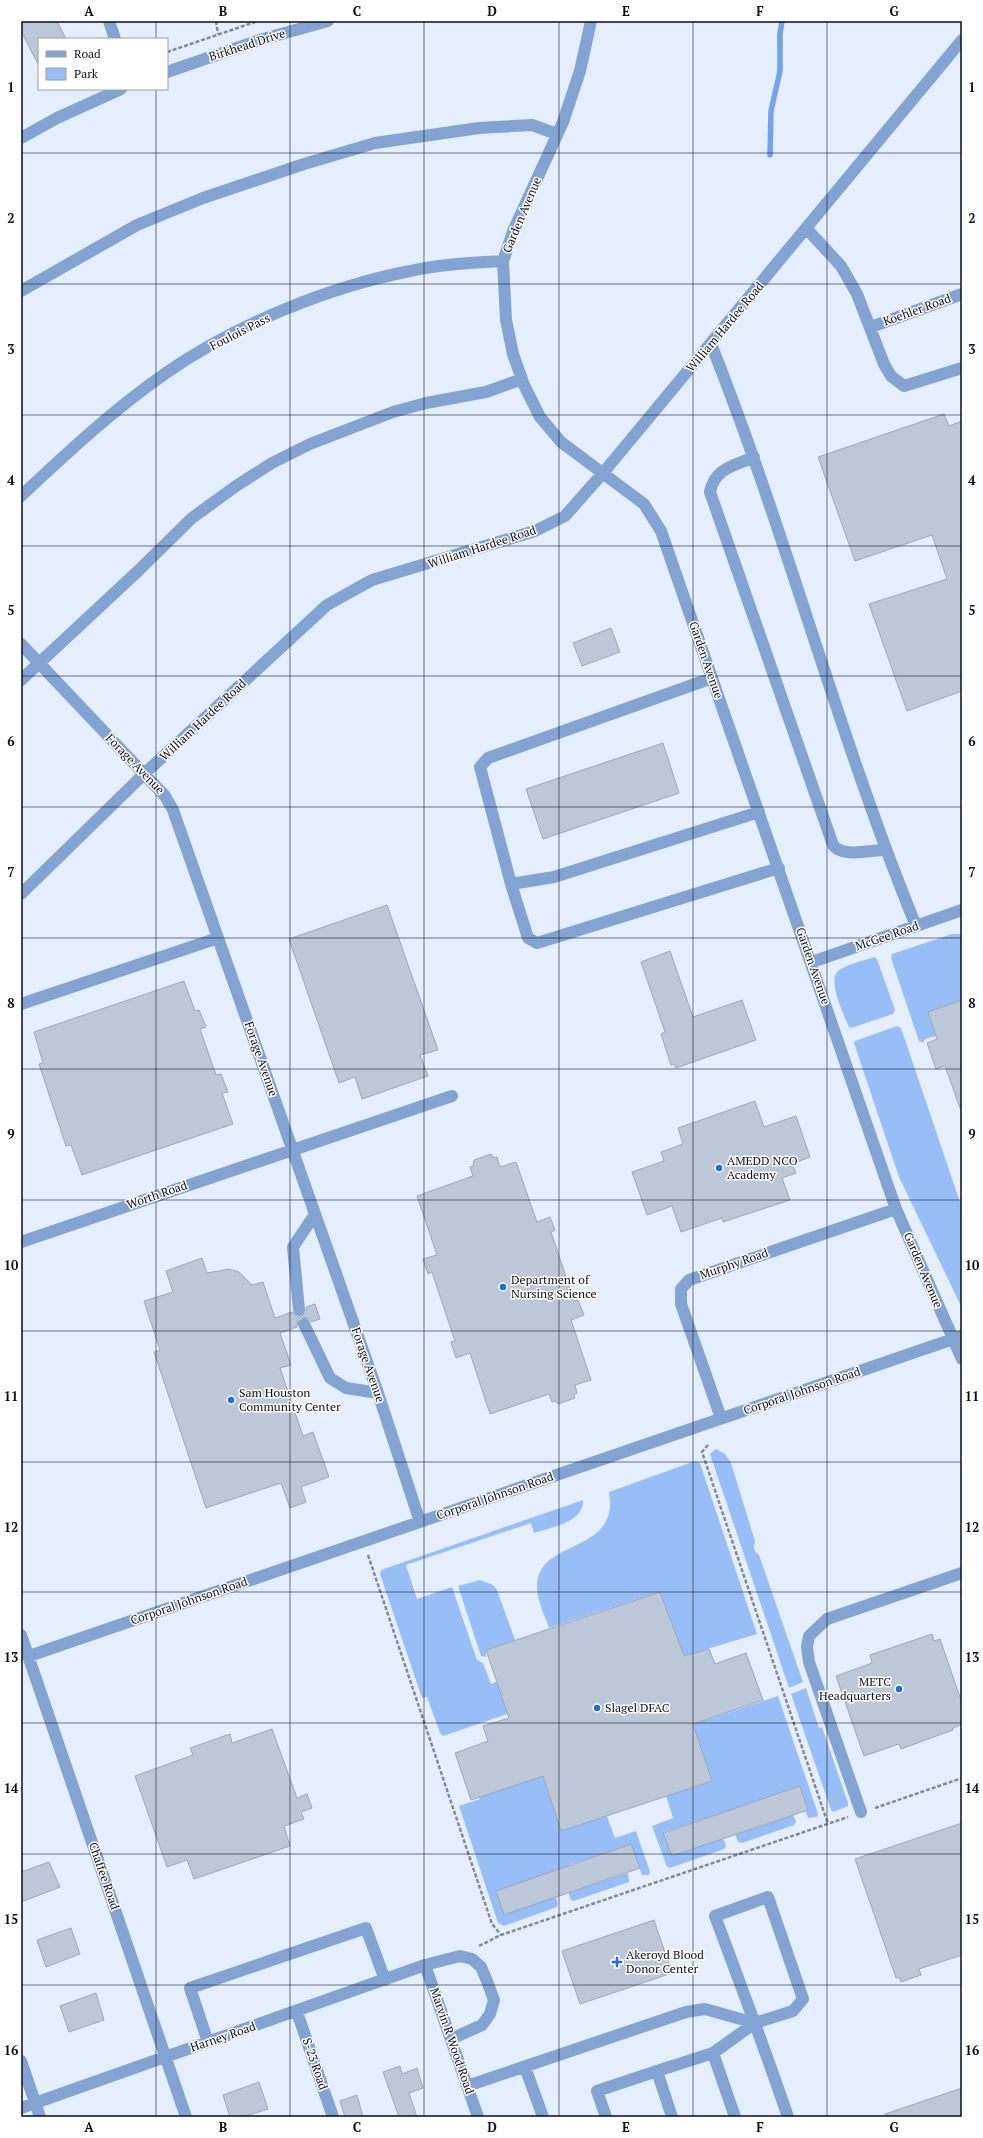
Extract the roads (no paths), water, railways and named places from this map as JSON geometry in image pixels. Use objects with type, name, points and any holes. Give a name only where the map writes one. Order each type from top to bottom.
[{"type":"street","points":[[109,21],[115,38]]},
{"type":"street","name":"Birkhead Drive","points":[[168,72],[263,39],[328,21]]},
{"type":"street","name":"Garden Avenue","points":[[591,21],[580,71],[557,134],[514,229],[503,261],[506,320],[513,354],[522,379],[540,416],[561,442],[604,472],[644,504],[661,531],[812,962],[896,1209],[957,1337],[962,1359]]},
{"type":"street","name":"William Hardee Road","points":[[21,894],[144,774],[327,605],[372,580],[535,531],[565,516],[604,472],[711,344],[962,40]]},
{"type":"street","points":[[21,138],[57,118],[119,90]]},
{"type":"street","points":[[21,291],[137,225],[203,198],[304,164],[375,143],[479,128],[532,125],[557,134]]},
{"type":"street","name":"Koehler Road","points":[[806,228],[841,266],[857,294],[871,327],[962,294]]},
{"type":"street","name":"Foulois Pass","points":[[21,496],[112,414],[166,372],[261,320],[346,288],[386,276],[458,263],[503,261]]},
{"type":"street","points":[[871,327],[890,376],[904,386],[962,368]]},
{"type":"street","points":[[711,344],[754,457],[885,850],[916,926]]},
{"type":"street","points":[[21,680],[138,571],[192,518],[236,486],[272,463],[310,444],[393,412],[426,403],[486,392],[522,379]]},
{"type":"street","points":[[754,457],[721,472],[712,481],[710,492],[833,845],[836,849],[843,852],[885,850]]},
{"type":"street","name":"Forage Avenue","points":[[21,644],[165,796],[173,810],[378,1392],[420,1522]]},
{"type":"street","points":[[712,678],[488,758],[480,767],[511,884],[528,938],[537,943],[779,868]]},
{"type":"street","points":[[511,884],[554,877],[759,812]]},
{"type":"street","name":"McGee Road","points":[[812,962],[962,910]]},
{"type":"street","points":[[21,1004],[218,938]]},
{"type":"street","name":"Worth Road","points":[[21,1242],[293,1148],[452,1096]]},
{"type":"street","name":"Murphy Road","points":[[721,1418],[682,1304],[681,1289],[689,1280],[896,1209]]},
{"type":"street","points":[[299,1310],[293,1247],[315,1214]]},
{"type":"street","points":[[304,1324],[330,1378],[346,1388],[378,1392]]},
{"type":"street","name":"Corporal Johnson Road","points":[[29,1656],[957,1337]]},
{"type":"street","points":[[861,1812],[809,1662],[806,1647],[808,1636],[827,1619],[962,1573]]},
{"type":"street","name":"Chaffee Road","points":[[21,1634],[186,2117]]},
{"type":"street","points":[[606,2117],[597,2091],[713,2053],[755,2023],[794,2011],[803,2000],[768,1897],[714,1916],[755,2023],[788,2117]]},
{"type":"street","points":[[208,2042],[190,1988],[366,1928],[385,1980]]},
{"type":"street","name":"Harney Road","points":[[21,2108],[296,2012],[425,1965],[460,1956],[472,1959],[481,1967],[494,2000],[490,2014],[482,2025],[451,2039]]},
{"type":"street","name":"Marvin R Wood Road","points":[[425,1965],[478,2117]]},
{"type":"street","points":[[467,2086],[686,2012],[706,2009],[755,2023]]},
{"type":"street","name":"S-23 Road","points":[[296,2012],[333,2117]]},
{"type":"street","points":[[713,2053],[735,2117]]},
{"type":"street","points":[[21,2061],[40,2117]]},
{"type":"street","points":[[525,2067],[543,2117]]},
{"type":"street","points":[[657,2071],[672,2117]]},
{"type":"waterway","points":[[770,155],[771,111],[780,71],[780,34],[782,21]]},
{"type":"place","name":"AMEDD NCO Academy","points":[[719,1168]]},
{"type":"place","name":"Department of Nursing Science","points":[[503,1287]]},
{"type":"place","name":"Sam Houston Community Center","points":[[231,1400]]},
{"type":"place","name":"METC Headquarters","points":[[899,1689]]},
{"type":"place","name":"Slagel DFAC","points":[[597,1708]]},
{"type":"place","name":"Akeroyd Blood Donor Center","points":[[617,1962]]}]
